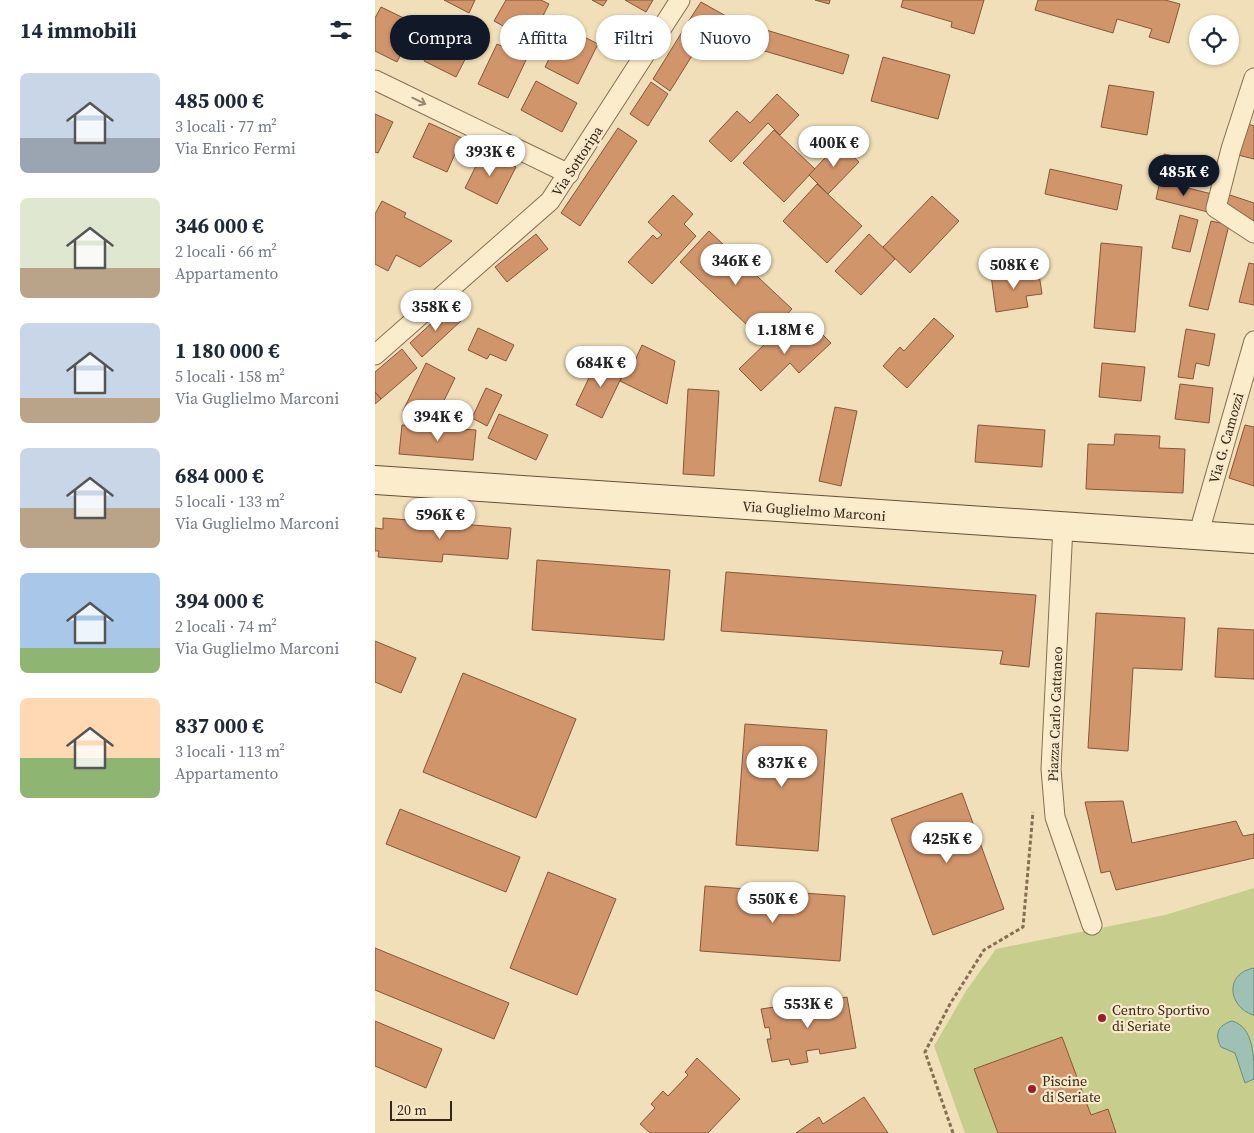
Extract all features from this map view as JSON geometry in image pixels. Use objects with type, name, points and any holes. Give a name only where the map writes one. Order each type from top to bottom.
[{"type":"main road","name":"Via Guglielmo Marconi","points":[[375,480],[1254,539]]},
{"type":"street","name":"Via Sottoripa","points":[[375,354],[550,201],[680,0]]},
{"type":"street","points":[[1254,78],[1231,149],[1216,208],[1254,233]]},
{"type":"street","points":[[375,80],[569,174]]},
{"type":"street","name":"Via G. Camozzi","points":[[1198,536],[1254,341]]},
{"type":"street","name":"Piazza Carlo Cattaneo","points":[[1063,526],[1051,769],[1055,817],[1092,925]]},
{"type":"path","points":[[953,1133],[925,1052],[950,1004],[984,950],[1023,926],[1033,807]]},
{"type":"green space","name":"Centro Sportivo di Seriate","points":[[1254,888],[1254,1133],[965,1133],[934,1046],[966,991],[996,949],[1165,915]]},
{"type":"water","points":[[1254,968],[1253,1015],[1244,1011],[1238,1005],[1233,990],[1238,976]]},
{"type":"water","points":[[1232,1021],[1239,1024],[1249,1036],[1253,1053],[1254,1079],[1245,1083],[1235,1053],[1221,1047],[1218,1038],[1219,1031],[1223,1025]]},
{"type":"building","points":[[444,0],[475,0],[469,13]]},
{"type":"building","points":[[506,0],[541,0],[549,4],[543,15],[500,15],[500,24],[494,21]]},
{"type":"building","points":[[592,0],[607,0],[603,6]]},
{"type":"building","points":[[625,0],[653,0],[646,12]]},
{"type":"building","points":[[815,0],[830,0],[829,4]]},
{"type":"building","points":[[903,0],[984,0],[974,34],[951,27],[952,22],[901,7]]},
{"type":"building","points":[[1038,0],[1165,0],[1180,4],[1169,43],[1149,37],[1152,29],[1117,19],[1113,33],[1035,10]]},
{"type":"building","points":[[701,2],[724,15],[693,15]]},
{"type":"building","points":[[381,7],[397,15],[390,15],[390,58],[375,51],[375,18]]},
{"type":"building","points":[[769,31],[849,55],[843,74],[769,52]]},
{"type":"building","points":[[681,34],[681,60],[689,60],[670,91],[653,79],[665,60],[671,60],[671,50]]},
{"type":"building","points":[[586,38],[596,43],[596,48],[578,84],[545,67],[548,60],[586,60]]},
{"type":"building","points":[[497,44],[500,45],[500,60],[526,60],[508,98],[478,84]]},
{"type":"building","points":[[883,57],[950,75],[938,119],[871,101]]},
{"type":"building","points":[[425,60],[465,60],[456,77]]},
{"type":"building","points":[[536,81],[577,103],[562,132],[521,110]]},
{"type":"building","points":[[651,82],[668,94],[648,126],[630,114]]},
{"type":"building","points":[[1109,85],[1154,92],[1147,135],[1101,127]]},
{"type":"building","points":[[777,94],[799,115],[780,135],[768,123],[731,162],[709,141],[737,111],[750,123]]},
{"type":"building","points":[[375,114],[393,122],[378,153],[375,152]]},
{"type":"building","points":[[429,123],[462,138],[447,172],[413,157]]},
{"type":"building","points":[[1248,124],[1254,126],[1254,159],[1238,155]]},
{"type":"building","points":[[618,128],[637,141],[580,226],[561,213]]},
{"type":"building","points":[[774,130],[815,169],[784,202],[743,163]]},
{"type":"building","points":[[839,143],[859,162],[828,194],[809,175]]},
{"type":"building","points":[[484,150],[516,167],[497,204],[465,188]]},
{"type":"building","points":[[1164,154],[1183,158],[1181,169],[1162,165]]},
{"type":"building","points":[[1183,161],[1215,168],[1211,185],[1179,177]]},
{"type":"building","points":[[1050,169],[1122,185],[1117,210],[1045,194]]},
{"type":"building","points":[[1160,181],[1212,194],[1208,212],[1156,199]]},
{"type":"building","points":[[817,184],[862,226],[827,263],[783,221]]},
{"type":"building","points":[[1227,194],[1254,203],[1254,224],[1221,210]]},
{"type":"building","points":[[673,195],[693,214],[684,224],[696,236],[652,284],[628,262],[653,235],[657,239],[662,235],[648,222]]},
{"type":"building","points":[[932,196],[959,221],[910,273],[883,247]]},
{"type":"building","points":[[382,201],[406,213],[404,217],[452,241],[420,267],[396,255],[388,271],[375,264],[375,214]]},
{"type":"building","points":[[1180,215],[1198,220],[1190,252],[1172,248]]},
{"type":"building","points":[[1211,221],[1229,225],[1208,310],[1189,306]]},
{"type":"building","points":[[709,231],[792,309],[763,340],[680,262]]},
{"type":"building","points":[[536,234],[548,249],[507,282],[495,267]]},
{"type":"building","points":[[869,234],[895,259],[861,295],[835,271]]},
{"type":"building","points":[[1101,243],[1142,247],[1135,332],[1094,328]]},
{"type":"building","points":[[1249,263],[1254,264],[1254,305],[1239,302]]},
{"type":"building","points":[[1022,270],[1023,276],[1039,274],[1042,294],[1026,296],[1028,307],[996,312],[991,275]]},
{"type":"building","points":[[450,306],[462,320],[422,357],[410,343]]},
{"type":"building","points":[[934,318],[954,336],[907,388],[883,366],[900,347],[904,351]]},
{"type":"building","points":[[810,322],[831,343],[799,373],[790,363],[761,391],[739,369],[768,341],[772,345],[790,326],[798,334]]},
{"type":"building","points":[[478,328],[514,345],[506,361],[490,354],[487,359],[468,350]]},
{"type":"building","points":[[1186,329],[1215,334],[1209,366],[1196,363],[1193,379],[1178,377]]},
{"type":"building","points":[[642,345],[675,361],[667,404],[620,381],[629,363],[633,365]]},
{"type":"building","points":[[402,349],[417,368],[381,399],[375,392],[375,372]]},
{"type":"building","points":[[599,357],[625,370],[602,418],[576,405]]},
{"type":"building","points":[[426,363],[455,378],[432,425],[403,411]]},
{"type":"building","points":[[1102,363],[1145,367],[1141,401],[1099,397]]},
{"type":"building","points":[[1180,384],[1213,388],[1209,423],[1175,419]]},
{"type":"building","points":[[486,388],[502,395],[487,426],[472,418]]},
{"type":"building","points":[[688,389],[719,391],[714,476],[683,474]]},
{"type":"building","points":[[375,392],[381,399],[375,404]]},
{"type":"building","points":[[835,407],[857,411],[841,486],[819,481]]},
{"type":"building","points":[[499,414],[548,435],[536,460],[488,438]]},
{"type":"building","points":[[402,425],[476,430],[473,460],[399,454]]},
{"type":"building","points":[[978,425],[1045,430],[1042,467],[975,462]]},
{"type":"building","points":[[1245,425],[1254,427],[1254,486],[1229,478]]},
{"type":"building","points":[[1115,434],[1160,436],[1159,448],[1185,449],[1183,493],[1086,489],[1088,444],[1114,445]]},
{"type":"building","points":[[383,518],[511,528],[508,559],[443,554],[442,562],[378,557],[379,551],[375,551],[375,528],[383,529]]},
{"type":"building","points":[[537,560],[670,570],[664,640],[532,630]]},
{"type":"building","points":[[726,572],[1036,595],[1029,667],[1000,664],[1003,651],[721,631]]},
{"type":"building","points":[[1096,613],[1185,618],[1182,670],[1133,668],[1128,751],[1088,748]]},
{"type":"building","points":[[1218,628],[1254,630],[1254,679],[1215,677]]},
{"type":"building","points":[[375,641],[416,658],[401,693],[375,682]]},
{"type":"building","points":[[463,673],[576,719],[536,818],[423,772]]},
{"type":"building","points":[[745,724],[827,730],[818,851],[736,845]]},
{"type":"building","points":[[962,793],[1004,909],[933,935],[891,819]]},
{"type":"building","points":[[1123,801],[1132,843],[1236,821],[1243,836],[1254,834],[1254,858],[1116,890],[1110,871],[1101,873],[1085,802]]},
{"type":"building","points":[[400,809],[520,857],[506,892],[386,844]]},
{"type":"building","points":[[548,872],[616,899],[577,995],[510,968]]},
{"type":"building","points":[[705,886],[845,896],[840,961],[700,951]]},
{"type":"building","points":[[375,948],[509,1003],[494,1039],[375,990]]},
{"type":"building","points":[[801,996],[802,1005],[847,997],[856,1048],[820,1054],[819,1049],[806,1051],[808,1062],[791,1065],[789,1059],[772,1062],[767,1039],[771,1039],[769,1027],[765,1028],[761,1009],[788,1005],[787,998]]},
{"type":"building","points":[[375,1021],[442,1049],[426,1088],[375,1066]]},
{"type":"building","name":"Piscine di Seriate","points":[[1062,1037],[1091,1115],[1108,1109],[1116,1133],[998,1133],[974,1069]]},
{"type":"building","points":[[697,1058],[740,1099],[708,1133],[650,1133],[640,1124],[655,1108],[651,1104],[663,1091],[668,1096],[688,1075],[685,1072]]},
{"type":"building","points":[[864,1097],[888,1133],[796,1133],[819,1117],[823,1124]]},
{"type":"place","name":"Centro Sportivo di Seriate","points":[[1102,1018]]},
{"type":"place","name":"Piscine di Seriate","points":[[1032,1089]]}]
